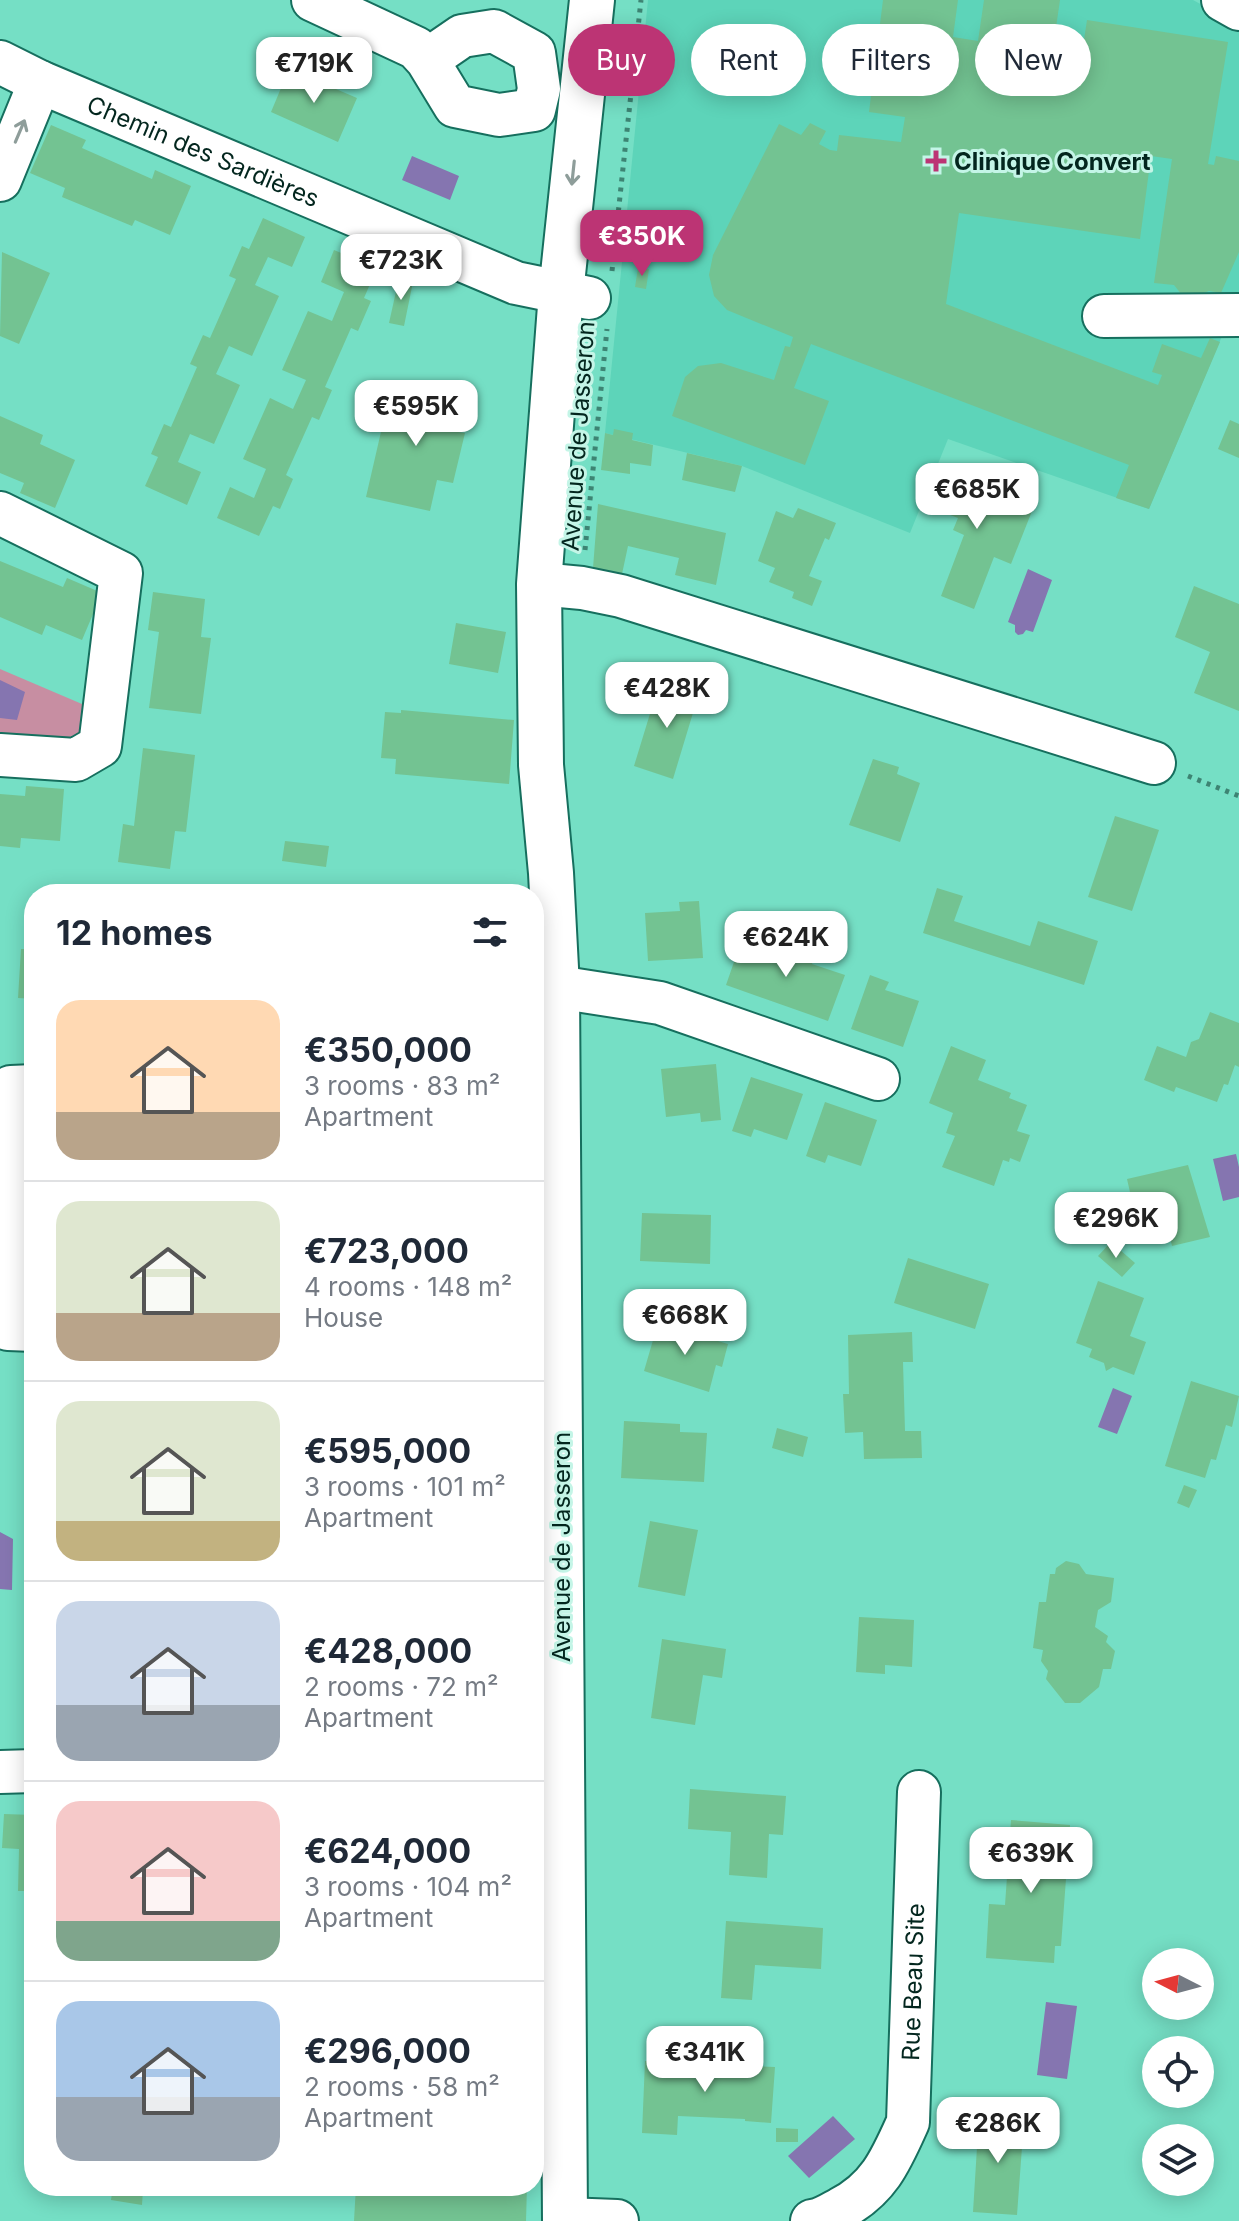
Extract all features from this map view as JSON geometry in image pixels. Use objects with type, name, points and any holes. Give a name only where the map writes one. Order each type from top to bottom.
[{"type":"main road","name":"Avenue de Jasseron","points":[[592,0],[592,297]]},
{"type":"main road","name":"Avenue de Jasseron","points":[[565,2220],[547,1365],[557,987],[551,873],[564,723],[563,586],[578,401],[592,297],[620,0]]},
{"type":"street","points":[[313,0],[416,48],[427,60]]},
{"type":"street","points":[[1223,0],[1239,9]]},
{"type":"street","points":[[0,180],[12,73]]},
{"type":"street","name":"Chemin des Sardières","points":[[12,73],[507,279],[592,297]]},
{"type":"street","points":[[1104,316],[1239,315]]},
{"type":"street","points":[[0,513],[121,573],[100,746],[76,760],[0,755]]},
{"type":"street","points":[[563,586],[621,596],[1154,763]]},
{"type":"street","points":[[557,987],[660,1003],[878,1079]]},
{"type":"street","points":[[24,1086],[11,1087],[8,1329],[24,1330]]},
{"type":"street","points":[[0,1772],[24,1771]]},
{"type":"street","name":"Rue Beau Site","points":[[812,2221],[820,2220],[860,2199],[888,2167],[908,2122],[919,1792]]},
{"type":"street","points":[[565,2220],[617,2221]]},
{"type":"path","points":[[563,586],[592,297],[641,0]]},
{"type":"path","points":[[1154,763],[1239,796]]},
{"type":"shaded area","name":"Clinique Convert","points":[[648,0],[1193,0],[1239,25],[1239,296],[1149,509],[948,439],[910,533],[742,466],[605,433],[638,96],[675,96],[675,24],[646,24]]},
{"type":"shaded area","points":[[412,156],[459,176],[450,200],[402,180]]},
{"type":"shaded area","points":[[1028,569],[1052,580],[1033,632],[1026,630],[1018,635],[1015,625],[1008,622]]},
{"type":"shaded area","points":[[0,669],[89,707],[85,733],[71,743],[0,737]]},
{"type":"shaded area","points":[[0,680],[25,692],[17,720],[0,718]]},
{"type":"shaded area","points":[[1236,1154],[1239,1197],[1223,1201],[1213,1159]]},
{"type":"shaded area","points":[[1113,1388],[1132,1396],[1117,1434],[1098,1427]]},
{"type":"shaded area","points":[[0,1532],[13,1539],[12,1590],[0,1589]]},
{"type":"shaded area","points":[[1046,2002],[1077,2006],[1067,2079],[1037,2075]]},
{"type":"shaded area","points":[[833,2116],[855,2139],[809,2178],[788,2156]]},
{"type":"building","points":[[883,0],[958,0],[955,24],[880,24]]},
{"type":"building","points":[[984,0],[1060,0],[1056,24],[980,24]]},
{"type":"building","points":[[1087,20],[1228,42],[1208,164],[1214,165],[1216,156],[1239,161],[1239,252],[1221,293],[1209,291],[1196,296],[1182,295],[1174,285],[1154,283],[1172,159],[1151,156],[1140,239],[959,213],[946,304],[1158,385],[1162,375],[1152,372],[1162,344],[1201,358],[1210,338],[1220,342],[1149,509],[1116,498],[1129,465],[811,344],[794,388],[829,401],[805,465],[672,416],[685,377],[698,366],[721,363],[774,380],[785,346],[790,347],[793,337],[727,310],[714,296],[709,275],[713,255],[779,124],[801,135],[810,123],[826,131],[819,144],[830,150],[837,151],[839,135],[901,142],[905,117],[869,112],[871,96],[959,96],[959,38],[975,41],[975,96],[1091,96],[1091,24],[1086,24]]},
{"type":"building","points":[[289,69],[357,98],[338,142],[271,112]]},
{"type":"building","points":[[51,125],[86,140],[82,148],[152,179],[155,170],[191,186],[170,235],[135,220],[132,226],[62,197],[65,188],[30,173]]},
{"type":"building","points":[[263,218],[305,237],[292,267],[268,257],[255,285],[279,296],[252,356],[229,346],[216,374],[240,385],[214,444],[190,434],[178,462],[201,472],[187,505],[145,486],[158,457],[151,454],[164,424],[171,427],[197,367],[190,364],[203,335],[210,338],[236,279],[229,276],[242,246],[249,249]]},
{"type":"building","points":[[334,250],[377,268],[364,298],[371,301],[358,331],[351,328],[325,387],[332,390],[319,420],[312,417],[286,475],[293,479],[280,509],[273,506],[259,536],[217,518],[230,487],[254,498],[266,469],[243,459],[270,398],[293,409],[306,380],[282,370],[308,311],[332,321],[344,292],[321,282]]},
{"type":"building","points":[[2,252],[50,273],[19,344],[0,336]]},
{"type":"building","points":[[638,268],[649,269],[646,289],[635,287]]},
{"type":"building","points":[[399,278],[413,282],[404,326],[389,323]]},
{"type":"building","points":[[392,384],[459,398],[452,431],[465,433],[453,483],[437,480],[430,511],[366,497]]},
{"type":"building","points":[[0,416],[43,435],[40,444],[75,460],[55,508],[20,493],[24,483],[0,473]]},
{"type":"building","points":[[1230,420],[1239,424],[1239,458],[1218,449]]},
{"type":"building","points":[[614,429],[633,433],[632,440],[653,445],[651,466],[630,463],[630,474],[601,470],[605,433],[613,435]]},
{"type":"building","points":[[687,453],[742,466],[735,492],[682,480]]},
{"type":"building","points":[[935,468],[1034,506],[1011,564],[994,557],[974,609],[941,596],[964,535],[953,530],[958,518],[922,504]]},
{"type":"building","points":[[598,504],[726,533],[716,585],[675,575],[679,558],[628,546],[622,574],[593,568]]},
{"type":"building","points":[[798,508],[836,523],[829,540],[825,538],[809,576],[822,581],[812,606],[792,598],[794,592],[769,582],[775,568],[758,561],[776,511],[793,518]]},
{"type":"building","points":[[0,561],[63,587],[67,578],[102,593],[82,640],[46,625],[42,635],[0,617]]},
{"type":"building","points":[[1194,586],[1239,604],[1239,711],[1194,693],[1210,652],[1175,637]]},
{"type":"building","points":[[153,592],[205,599],[201,637],[211,638],[201,714],[149,708],[159,632],[148,630]]},
{"type":"building","points":[[456,623],[506,632],[498,673],[449,664]]},
{"type":"building","points":[[660,681],[699,693],[673,779],[634,766]]},
{"type":"building","points":[[401,710],[514,720],[509,784],[395,774],[396,759],[381,758],[385,712],[401,713]]},
{"type":"building","points":[[143,748],[195,755],[186,832],[175,831],[170,869],[118,862],[123,824],[134,826]]},
{"type":"building","points":[[873,759],[899,767],[897,774],[920,783],[900,842],[849,825]]},
{"type":"building","points":[[26,786],[64,789],[60,841],[21,838],[20,848],[0,846],[0,794],[25,796]]},
{"type":"building","points":[[1115,816],[1159,830],[1132,911],[1088,897]]},
{"type":"building","points":[[285,841],[329,846],[326,867],[282,861]]},
{"type":"building","points":[[937,888],[963,896],[954,921],[1030,946],[1038,921],[1098,941],[1084,985],[923,933]]},
{"type":"building","points":[[699,901],[703,958],[648,961],[645,913],[680,911],[679,902]]},
{"type":"building","points":[[742,939],[775,951],[777,943],[815,956],[812,964],[845,975],[828,1021],[726,985]]},
{"type":"building","points":[[21,949],[24,949],[24,998],[18,998]]},
{"type":"building","points":[[870,975],[889,982],[885,990],[919,1001],[903,1047],[851,1029]]},
{"type":"building","points":[[1210,1012],[1239,1023],[1239,1067],[1235,1065],[1228,1085],[1224,1084],[1217,1102],[1176,1087],[1174,1092],[1144,1080],[1157,1046],[1186,1057],[1191,1042],[1199,1039]]},
{"type":"building","points":[[951,1046],[986,1060],[978,1080],[1011,1093],[1009,1098],[1027,1105],[1017,1131],[1030,1135],[1020,1162],[1010,1158],[1009,1162],[1003,1160],[994,1186],[942,1167],[955,1136],[946,1133],[953,1113],[929,1103]]},
{"type":"building","points":[[716,1064],[721,1120],[701,1122],[700,1113],[666,1117],[661,1069]]},
{"type":"building","points":[[751,1077],[803,1094],[787,1140],[754,1129],[751,1137],[732,1131]]},
{"type":"building","points":[[825,1102],[877,1120],[861,1166],[828,1155],[825,1163],[806,1156]]},
{"type":"building","points":[[1188,1165],[1210,1237],[1172,1246],[1168,1229],[1140,1236],[1127,1179]]},
{"type":"building","points":[[642,1213],[711,1215],[710,1264],[640,1261]]},
{"type":"building","points":[[1111,1242],[1135,1263],[1122,1277],[1098,1256]]},
{"type":"building","points":[[908,1258],[989,1284],[975,1329],[894,1303]]},
{"type":"building","points":[[1098,1281],[1144,1298],[1130,1336],[1146,1342],[1134,1375],[1113,1367],[1106,1371],[1104,1363],[1089,1357],[1092,1349],[1076,1343]]},
{"type":"building","points":[[658,1323],[728,1344],[722,1367],[716,1365],[709,1392],[644,1371]]},
{"type":"building","points":[[912,1332],[913,1362],[903,1362],[905,1431],[921,1431],[922,1458],[864,1459],[863,1432],[845,1433],[843,1394],[849,1394],[848,1335]]},
{"type":"building","points":[[1191,1381],[1239,1396],[1232,1427],[1226,1425],[1216,1460],[1211,1459],[1205,1478],[1165,1466]]},
{"type":"building","points":[[624,1421],[680,1424],[680,1432],[707,1433],[704,1482],[621,1478]]},
{"type":"building","points":[[777,1428],[808,1437],[803,1457],[772,1448]]},
{"type":"building","points":[[1184,1485],[1197,1490],[1189,1508],[1177,1503]]},
{"type":"building","points":[[650,1521],[698,1530],[685,1596],[638,1587]]},
{"type":"building","points":[[1066,1561],[1079,1564],[1086,1574],[1114,1578],[1111,1602],[1098,1610],[1095,1627],[1108,1636],[1106,1642],[1115,1651],[1111,1669],[1103,1669],[1099,1687],[1080,1703],[1065,1703],[1046,1679],[1048,1671],[1041,1661],[1043,1650],[1033,1648],[1039,1602],[1046,1602],[1050,1574],[1055,1574],[1056,1568]]},
{"type":"building","points":[[859,1617],[914,1620],[912,1667],[885,1665],[885,1674],[856,1672]]},
{"type":"building","points":[[662,1639],[726,1649],[722,1678],[703,1675],[695,1725],[651,1718]]},
{"type":"building","points":[[690,1789],[786,1796],[783,1835],[769,1834],[767,1878],[729,1875],[731,1832],[688,1829]]},
{"type":"building","points":[[4,1814],[24,1815],[24,1891],[18,1891],[19,1849],[2,1848]]},
{"type":"building","points":[[1011,1820],[1070,1825],[1061,1946],[1055,1946],[1054,1963],[986,1958],[989,1904],[1005,1905]]},
{"type":"building","points":[[726,1921],[823,1928],[821,1969],[755,1965],[752,2000],[721,1998]]},
{"type":"building","points":[[645,2061],[775,2067],[771,2123],[678,2116],[677,2135],[642,2133]]},
{"type":"building","points":[[979,2115],[1024,2120],[1017,2215],[973,2212]]},
{"type":"building","points":[[776,2128],[798,2129],[798,2142],[776,2142]]},
{"type":"building","points":[[112,2196],[143,2196],[142,2205],[111,2200]]},
{"type":"building","points":[[355,2196],[527,2196],[526,2221],[354,2221]]},
{"type":"place","name":"Clinique Convert","points":[[936,161]]}]
